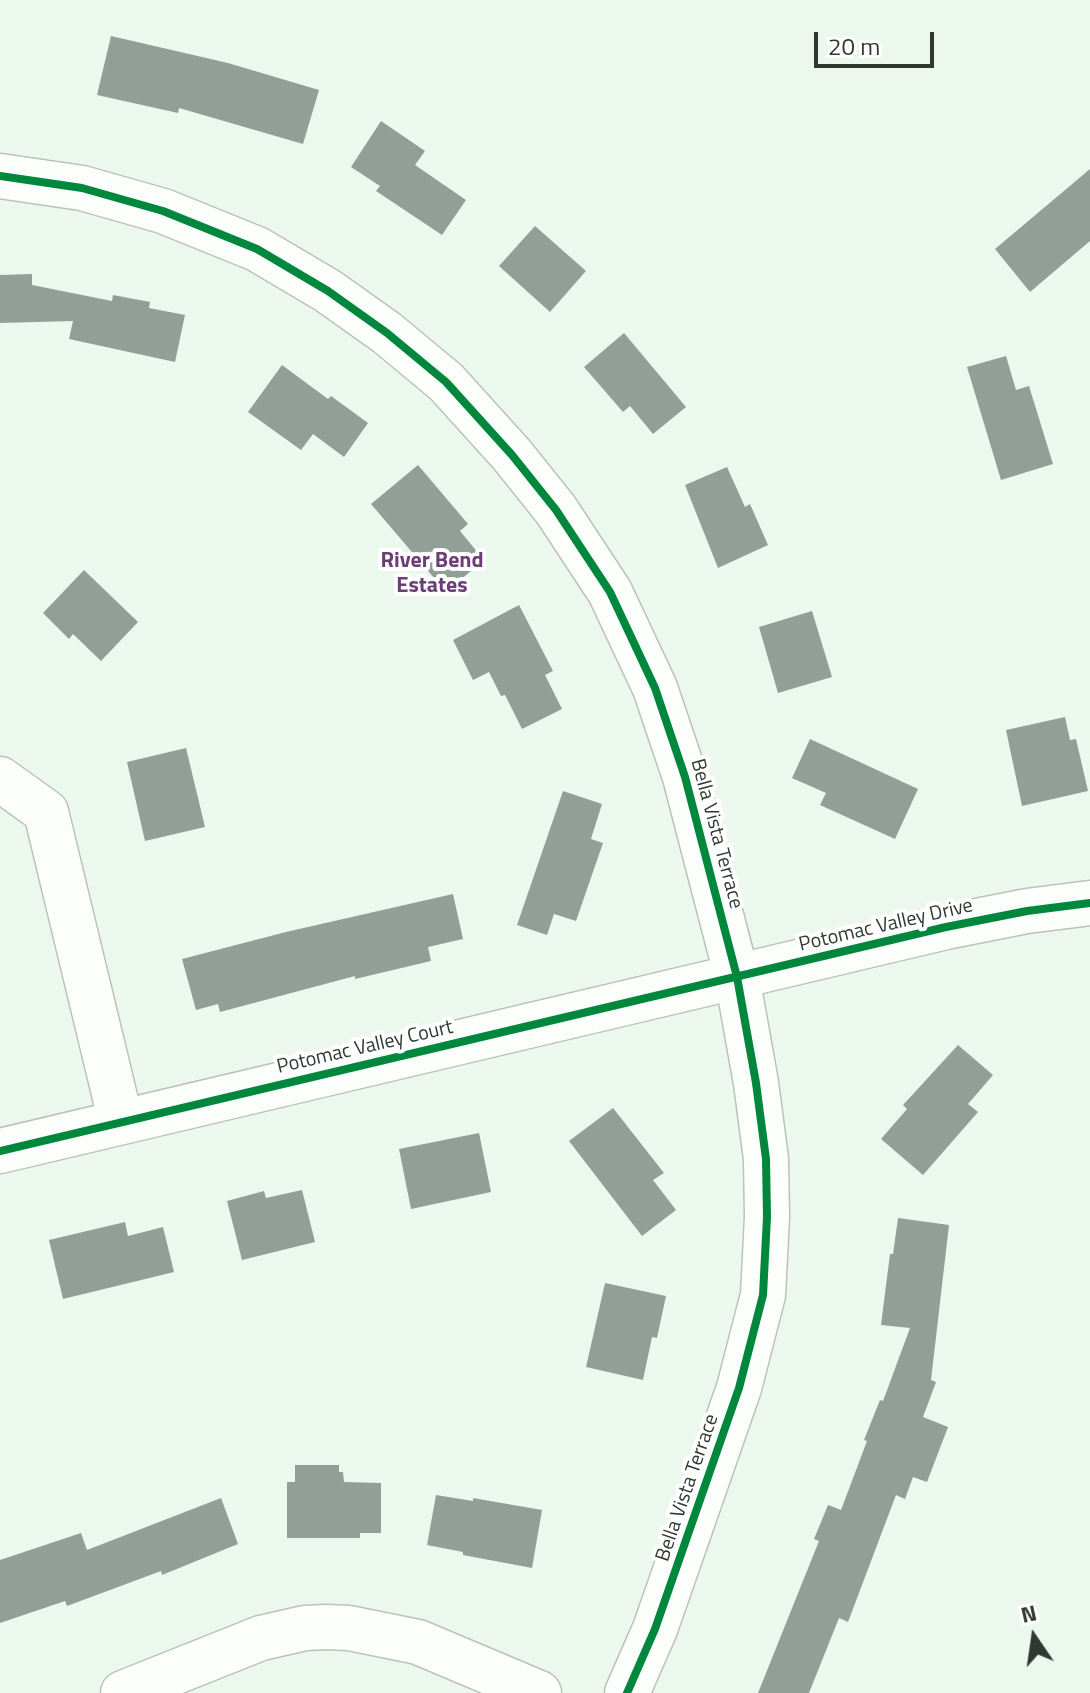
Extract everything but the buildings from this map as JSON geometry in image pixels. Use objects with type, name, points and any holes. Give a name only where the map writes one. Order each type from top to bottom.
[{"type":"street","name":"Bella Vista Terrace","points":[[0,176],[82,188],[163,211],[257,249],[328,291],[387,333],[446,382],[512,455],[556,510],[610,592],[655,688],[685,777],[737,977],[766,1159],[767,1217],[763,1295],[739,1388],[655,1629],[627,1693]]},
{"type":"street","points":[[0,779],[46,812],[121,1122]]},
{"type":"street","name":"Potomac Valley Drive","points":[[737,977],[946,927],[1027,911],[1090,903]]},
{"type":"street","name":"Potomac Valley Court","points":[[0,1151],[737,977]]},
{"type":"street","points":[[123,1693],[261,1638],[305,1628],[326,1627],[349,1628],[418,1642],[539,1693]]},
{"type":"cycle path","points":[[0,176],[82,188],[163,211],[257,249],[328,291],[387,333],[446,382],[512,455],[556,510],[610,592],[655,688],[685,777],[737,977],[766,1159],[767,1217],[763,1295],[739,1388],[655,1629],[627,1693]]},
{"type":"cycle path","points":[[0,1151],[946,927],[1027,911],[1090,903]]},
{"type":"district","name":"River Bend Estates","points":[[432,574]]}]
